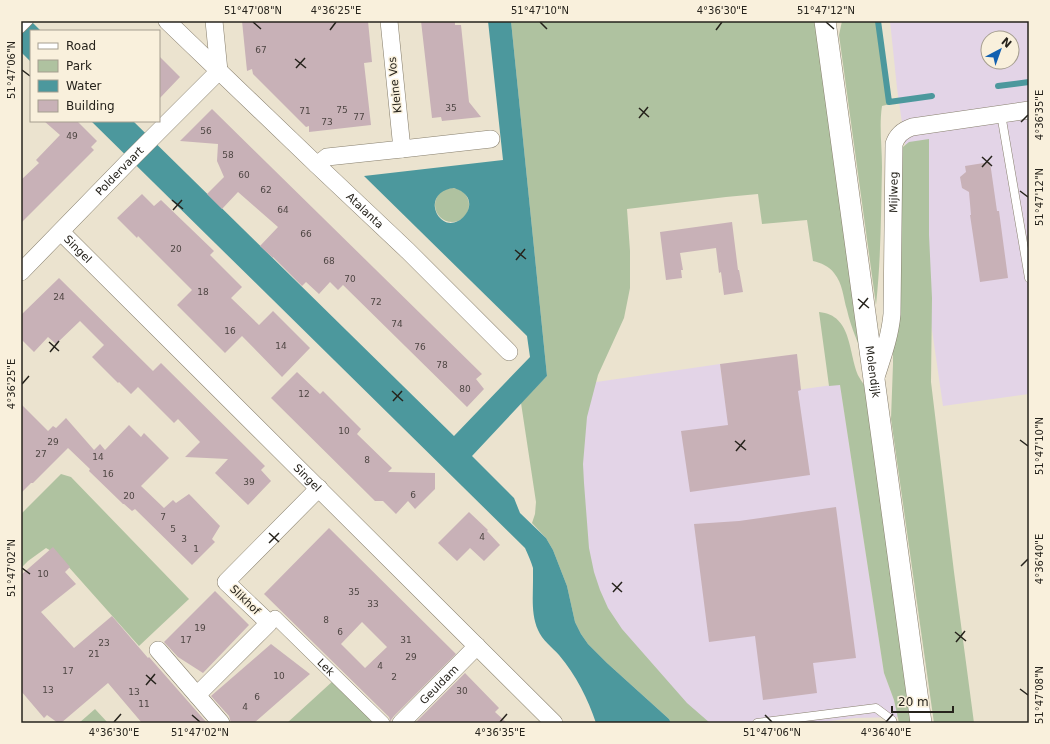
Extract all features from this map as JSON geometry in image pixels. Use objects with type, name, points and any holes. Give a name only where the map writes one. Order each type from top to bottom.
[{"type":"street","name":"Atalanta","points":[[167,21],[316,165],[408,251],[509,352]]},
{"type":"street","points":[[214,21],[219,71]]},
{"type":"street","name":"Kleine Vos","points":[[389,21],[402,149]]},
{"type":"street","name":"Molendijk","points":[[825,21],[920,723]]},
{"type":"street","name":"Poldervaart","points":[[21,272],[219,71]]},
{"type":"street","name":"Mijlweg","points":[[874,382],[888,340],[892,314],[895,140],[904,131],[912,127],[1029,110]]},
{"type":"street","points":[[316,165],[327,157],[491,139]]},
{"type":"street","name":"Singel","points":[[61,232],[554,723]]},
{"type":"street","name":"Slikhof","points":[[197,695],[269,623],[226,582],[319,488]]},
{"type":"street","name":"Lek","points":[[269,623],[275,617],[383,723]]},
{"type":"street","name":"Geuldam","points":[[400,723],[477,646]]},
{"type":"street","points":[[158,650],[221,723]]},
{"type":"lane","points":[[21,29],[29,21]]},
{"type":"lane","points":[[1001,114],[1029,278]]},
{"type":"lane","points":[[757,723],[876,708],[892,720],[893,723]]},
{"type":"shaded area","points":[[890,21],[1029,21],[1029,394],[943,406],[897,88]]},
{"type":"shaded area","points":[[720,364],[725,400],[840,384],[884,673],[894,700],[898,717],[855,718],[813,723],[705,723],[589,609],[562,387]]},
{"type":"green space","points":[[511,21],[817,21],[866,362],[855,336],[837,277],[827,267],[813,261],[807,220],[762,224],[758,194],[627,209],[630,251],[630,288],[624,318],[598,375],[587,417],[583,464],[584,483],[589,548],[594,572],[600,590],[608,608],[622,629],[687,703],[710,723],[671,723],[669,719],[588,644],[575,622],[567,586],[553,550],[546,538],[532,523],[535,514],[536,502],[521,403],[547,376]]},
{"type":"green space","points":[[842,21],[880,21],[890,104],[882,106],[881,114],[881,219],[876,305],[839,35]]},
{"type":"green space","points":[[929,139],[929,235],[932,298],[931,382],[974,723],[934,723],[891,419],[898,151],[909,142]]},
{"type":"green space","points":[[455,188],[464,193],[468,198],[468,212],[464,217],[459,221],[449,222],[445,221],[436,212],[435,202],[436,198],[445,189]]},
{"type":"green space","points":[[819,312],[830,315],[838,320],[844,328],[859,377],[866,387],[911,723],[899,723],[894,700],[884,673],[840,385],[829,386]]},
{"type":"green space","points":[[61,474],[71,477],[189,599],[139,646],[58,555],[46,548],[21,568],[21,514]]},
{"type":"green space","points":[[334,680],[380,723],[287,723]]},
{"type":"green space","points":[[95,709],[108,723],[79,723]]},
{"type":"water","points":[[21,21],[31,21],[40,30],[30,30],[30,61],[21,52]]},
{"type":"water","points":[[488,21],[511,21],[547,376],[472,456],[514,498],[520,513],[546,538],[553,550],[567,586],[575,622],[588,644],[669,719],[671,723],[596,723],[576,679],[559,655],[538,630],[533,612],[533,568],[525,548],[92,122],[134,122],[454,436],[530,357],[527,336],[364,176],[503,160]],"holes":[[[454,188],[464,193],[469,200],[469,208],[459,221],[451,223],[444,221],[437,214],[435,209],[438,196],[449,189]]]},
{"type":"building","points":[[242,21],[368,21],[372,62],[364,63],[371,125],[309,132],[309,126],[306,127],[253,74],[252,69],[247,71]]},
{"type":"building","points":[[421,21],[455,21],[455,25],[461,25],[469,102],[481,117],[442,121],[441,117],[432,118]]},
{"type":"building","points":[[160,57],[180,77],[160,98]]},
{"type":"building","points":[[212,109],[482,374],[476,379],[484,389],[467,407],[343,285],[338,290],[330,282],[319,294],[306,282],[302,286],[260,246],[278,227],[238,192],[222,209],[207,194],[224,177],[217,161],[218,144],[180,141]]},
{"type":"building","points":[[45,122],[78,122],[97,141],[91,147],[94,150],[21,223],[21,180],[39,163],[36,160],[60,135]]},
{"type":"building","points":[[990,162],[997,211],[999,211],[1008,278],[980,282],[970,215],[969,192],[962,188],[960,177],[966,172],[965,166]]},
{"type":"building","points":[[142,194],[154,206],[161,200],[214,251],[210,255],[242,287],[231,298],[259,325],[273,311],[310,348],[282,377],[242,336],[225,353],[177,305],[192,290],[138,236],[137,238],[117,218]]},
{"type":"building","points":[[732,222],[738,270],[743,292],[724,295],[721,272],[719,273],[716,248],[680,253],[683,270],[681,270],[682,278],[666,280],[660,232]]},
{"type":"building","points":[[59,278],[153,371],[161,363],[265,466],[261,470],[271,481],[248,505],[215,473],[228,459],[185,457],[200,442],[178,419],[174,423],[138,387],[131,394],[92,357],[104,345],[80,321],[56,344],[48,337],[34,352],[21,339],[21,315]]},
{"type":"building","points":[[797,354],[801,390],[798,391],[810,475],[690,492],[681,431],[728,425],[720,364]]},
{"type":"building","points":[[297,372],[320,394],[323,391],[361,429],[357,434],[392,468],[388,472],[435,473],[435,489],[415,509],[408,501],[396,514],[383,501],[375,501],[271,398]]},
{"type":"building","points":[[21,404],[48,431],[53,426],[56,428],[66,418],[94,450],[100,444],[105,450],[129,425],[141,437],[144,433],[169,458],[141,486],[164,508],[173,500],[176,503],[189,494],[220,526],[212,539],[215,542],[192,565],[135,509],[132,511],[123,504],[68,448],[21,493]]},
{"type":"building","points":[[836,507],[856,658],[813,663],[817,693],[763,700],[755,636],[709,642],[694,524],[739,521]]},
{"type":"building","points":[[469,512],[488,530],[487,531],[500,545],[484,561],[470,548],[457,561],[438,543]]},
{"type":"building","points":[[329,528],[456,654],[394,716],[391,723],[389,717],[264,594]],"holes":[[[362,622],[387,647],[365,668],[341,644]]]},
{"type":"building","points":[[53,547],[70,567],[65,572],[76,584],[41,612],[74,648],[112,616],[207,723],[142,723],[108,683],[61,723],[58,723],[47,715],[44,718],[21,691],[21,575]]},
{"type":"building","points":[[215,591],[249,625],[203,673],[178,657],[164,642]]},
{"type":"building","points":[[271,644],[310,674],[254,723],[231,723],[229,716],[211,696]]},
{"type":"building","points":[[465,673],[499,708],[495,712],[507,723],[415,723]]},
{"type":"waterway","points":[[878,21],[889,102],[932,96]]},
{"type":"waterway","points":[[998,86],[1029,82]]}]
